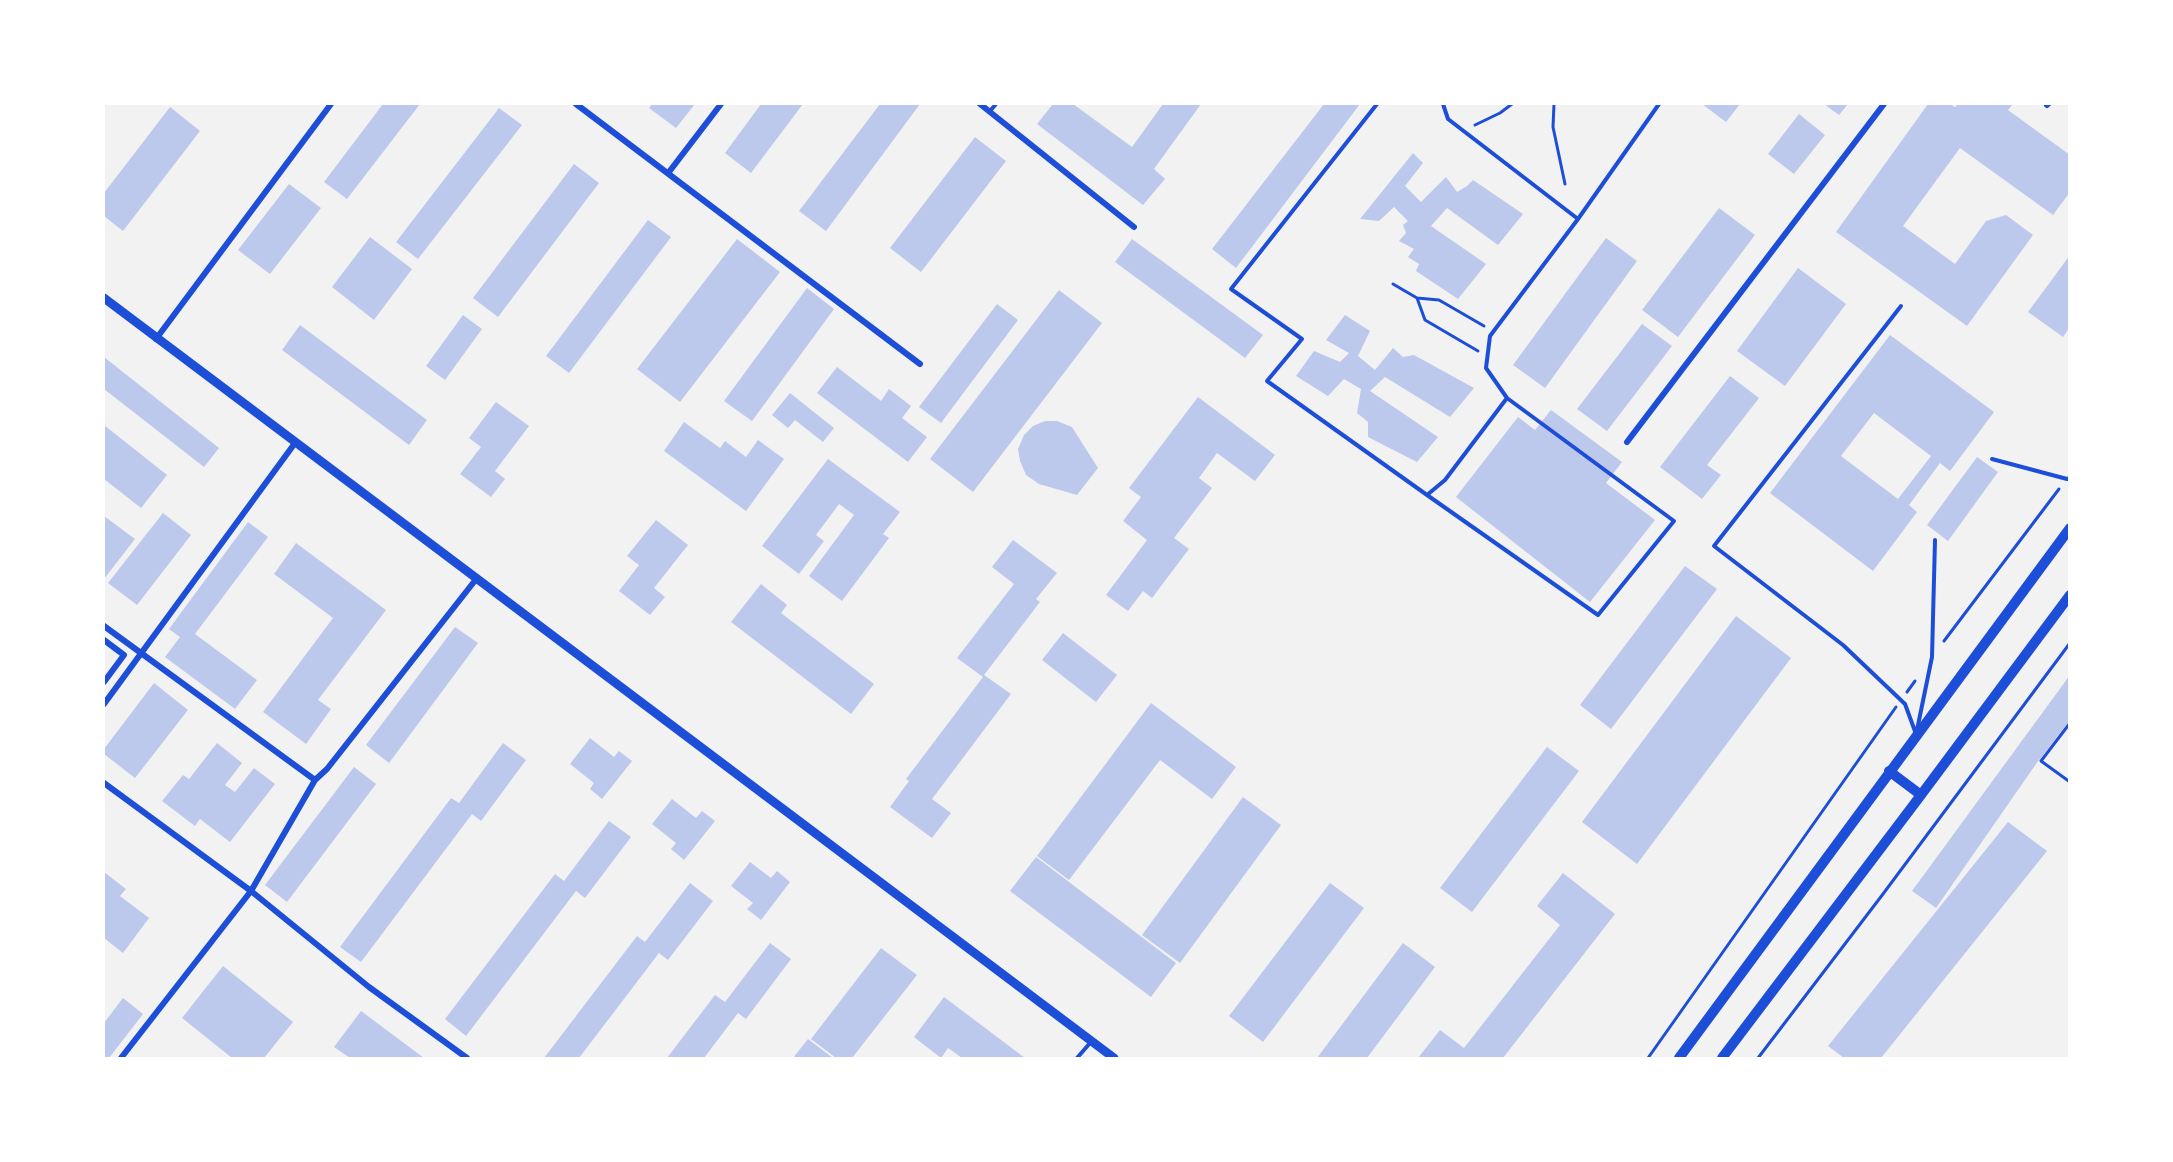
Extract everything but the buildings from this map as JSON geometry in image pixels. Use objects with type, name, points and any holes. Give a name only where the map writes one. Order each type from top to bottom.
[{"type":"main road","points":[[1679,1059],[1916,734],[2070,528]]},
{"type":"main road","points":[[1722,1059],[2070,595]]},
{"type":"main road","points":[[1890,771],[1921,795]]},
{"type":"street","points":[[156,339],[332,104]]},
{"type":"street","points":[[576,104],[669,172],[920,364]]},
{"type":"street","points":[[669,172],[721,104]]},
{"type":"street","points":[[980,104],[1134,226]]},
{"type":"street","points":[[1627,442],[1884,104]]},
{"type":"street","points":[[104,298],[1114,1059]]},
{"type":"street","points":[[104,704],[295,442]]},
{"type":"street","points":[[121,1059],[251,891],[315,780],[327,769],[477,578]]},
{"type":"street","points":[[104,626],[315,780]]},
{"type":"street","points":[[104,640],[124,655],[104,682]]},
{"type":"street","points":[[104,783],[251,891],[369,987],[467,1059]]},
{"type":"lane","points":[[990,111],[996,104]]},
{"type":"lane","points":[[1377,104],[1231,289],[1302,339],[1267,381],[1598,615],[1674,521],[1507,398],[1486,368],[1490,336],[1578,219],[1659,104]]},
{"type":"lane","points":[[1443,104],[1448,119],[1578,219]]},
{"type":"lane","points":[[1900,306],[1714,546],[1843,645],[1905,704],[1916,734]]},
{"type":"lane","points":[[1427,495],[1445,480],[1507,398]]},
{"type":"lane","points":[[1992,459],[2068,478]]},
{"type":"lane","points":[[1916,734],[1932,657],[1935,540]]},
{"type":"lane","points":[[1077,1059],[1091,1041]]},
{"type":"path","points":[[1462,130],[1500,113],[1512,104]]},
{"type":"path","points":[[1554,104],[1553,127],[1565,184]]},
{"type":"path","points":[[1393,284],[1417,298],[1439,300],[1483,326]]},
{"type":"path","points":[[1417,298],[1425,320],[1488,356]]},
{"type":"path","points":[[1648,1059],[1932,657],[2068,478]]},
{"type":"path","points":[[1758,1059],[2070,643]]},
{"type":"path","points":[[2070,723],[2041,761],[2070,782]]}]
